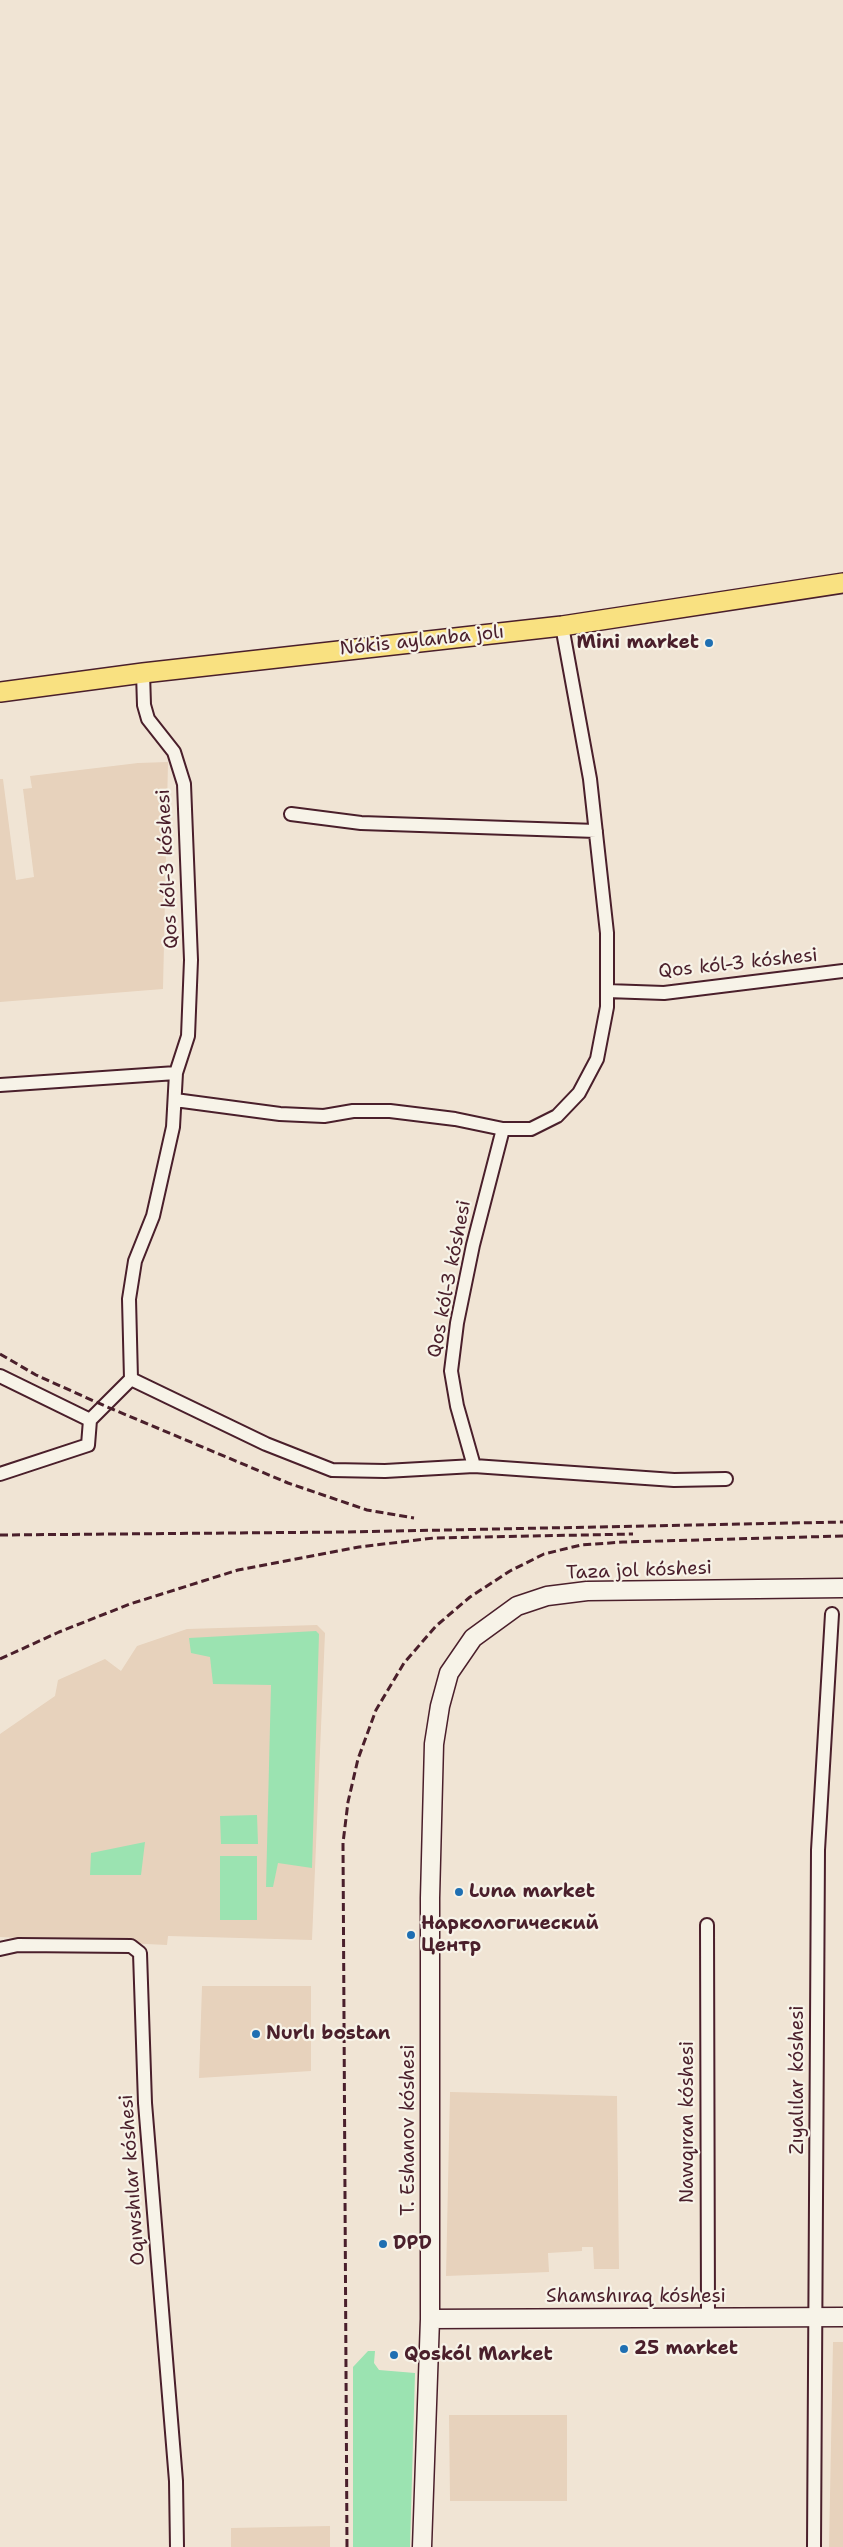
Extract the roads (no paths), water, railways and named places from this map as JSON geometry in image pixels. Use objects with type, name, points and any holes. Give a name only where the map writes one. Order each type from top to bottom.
[{"type":"main road","name":"Nókis aylanba jolı","points":[[0,692],[143,673],[562,626],[843,583]]},
{"type":"main road","name":"Taza jol kóshesi","points":[[434,1744],[440,1706],[449,1674],[473,1638],[517,1606],[547,1596],[587,1591],[843,1588]]},
{"type":"main road","name":"T. Eshanov kóshesi","points":[[422,2547],[430,2318],[430,1898],[434,1744]]},
{"type":"main road","name":"Shamshıraq kóshesi","points":[[430,2318],[843,2318]]},
{"type":"street","points":[[175,1100],[280,1114],[324,1116],[353,1111],[390,1112],[455,1119],[503,1129],[532,1129],[557,1116],[579,1093],[597,1059],[607,1007],[607,933],[590,779],[562,626]]},
{"type":"street","name":"Qos kól-3 kóshesi","points":[[131,1380],[130,1290],[135,1261],[153,1216],[173,1127],[176,1073],[188,1036],[191,960],[184,784],[174,752],[148,719],[144,705],[143,673]]},
{"type":"street","points":[[291,814],[361,823],[596,831]]},
{"type":"street","name":"Qos kól-3 kóshesi","points":[[607,990],[664,993],[843,971]]},
{"type":"street","points":[[0,1085],[176,1073]]},
{"type":"street","name":"Qos kól-3 kóshesi","points":[[474,1466],[457,1406],[451,1371],[457,1323],[473,1245],[503,1129]]},
{"type":"street","points":[[0,1376],[90,1420]]},
{"type":"street","points":[[0,1474],[88,1446],[90,1420],[131,1380],[266,1444],[332,1470],[385,1471],[474,1466],[674,1480],[726,1479]]},
{"type":"street","name":"Zıyalılar kóshesi","points":[[814,2547],[817,2317],[818,1850],[832,1614]]},
{"type":"street","name":"Nawqıran kóshesi","points":[[707,1925],[708,2319]]},
{"type":"street","name":"Oqıwshılar kóshesi","points":[[0,1949],[18,1945],[131,1946],[140,1953],[145,2102],[176,2481],[177,2547]]},
{"type":"railway","points":[[0,1354],[36,1375],[105,1406],[288,1483],[367,1510],[414,1518]]},
{"type":"railway","points":[[0,1535],[347,1532],[843,1522]]},
{"type":"railway","points":[[0,1659],[59,1632],[130,1604],[238,1570],[359,1547],[434,1538],[633,1534]]},
{"type":"railway","points":[[347,2547],[343,1843],[348,1802],[358,1759],[376,1710],[404,1663],[436,1626],[470,1597],[510,1571],[544,1554],[581,1545],[623,1542],[843,1536]]},
{"type":"place","name":"Mini market","points":[[709,643]]},
{"type":"place","name":"Luna market","points":[[459,1892]]},
{"type":"place","name":"Наркологический Центр","points":[[411,1935]]},
{"type":"place","name":"Nurlı bostan","points":[[256,2034]]},
{"type":"place","name":"DPD","points":[[383,2244]]},
{"type":"place","name":"25 market","points":[[624,2349]]},
{"type":"place","name":"Qoskól Market","points":[[394,2355]]}]
